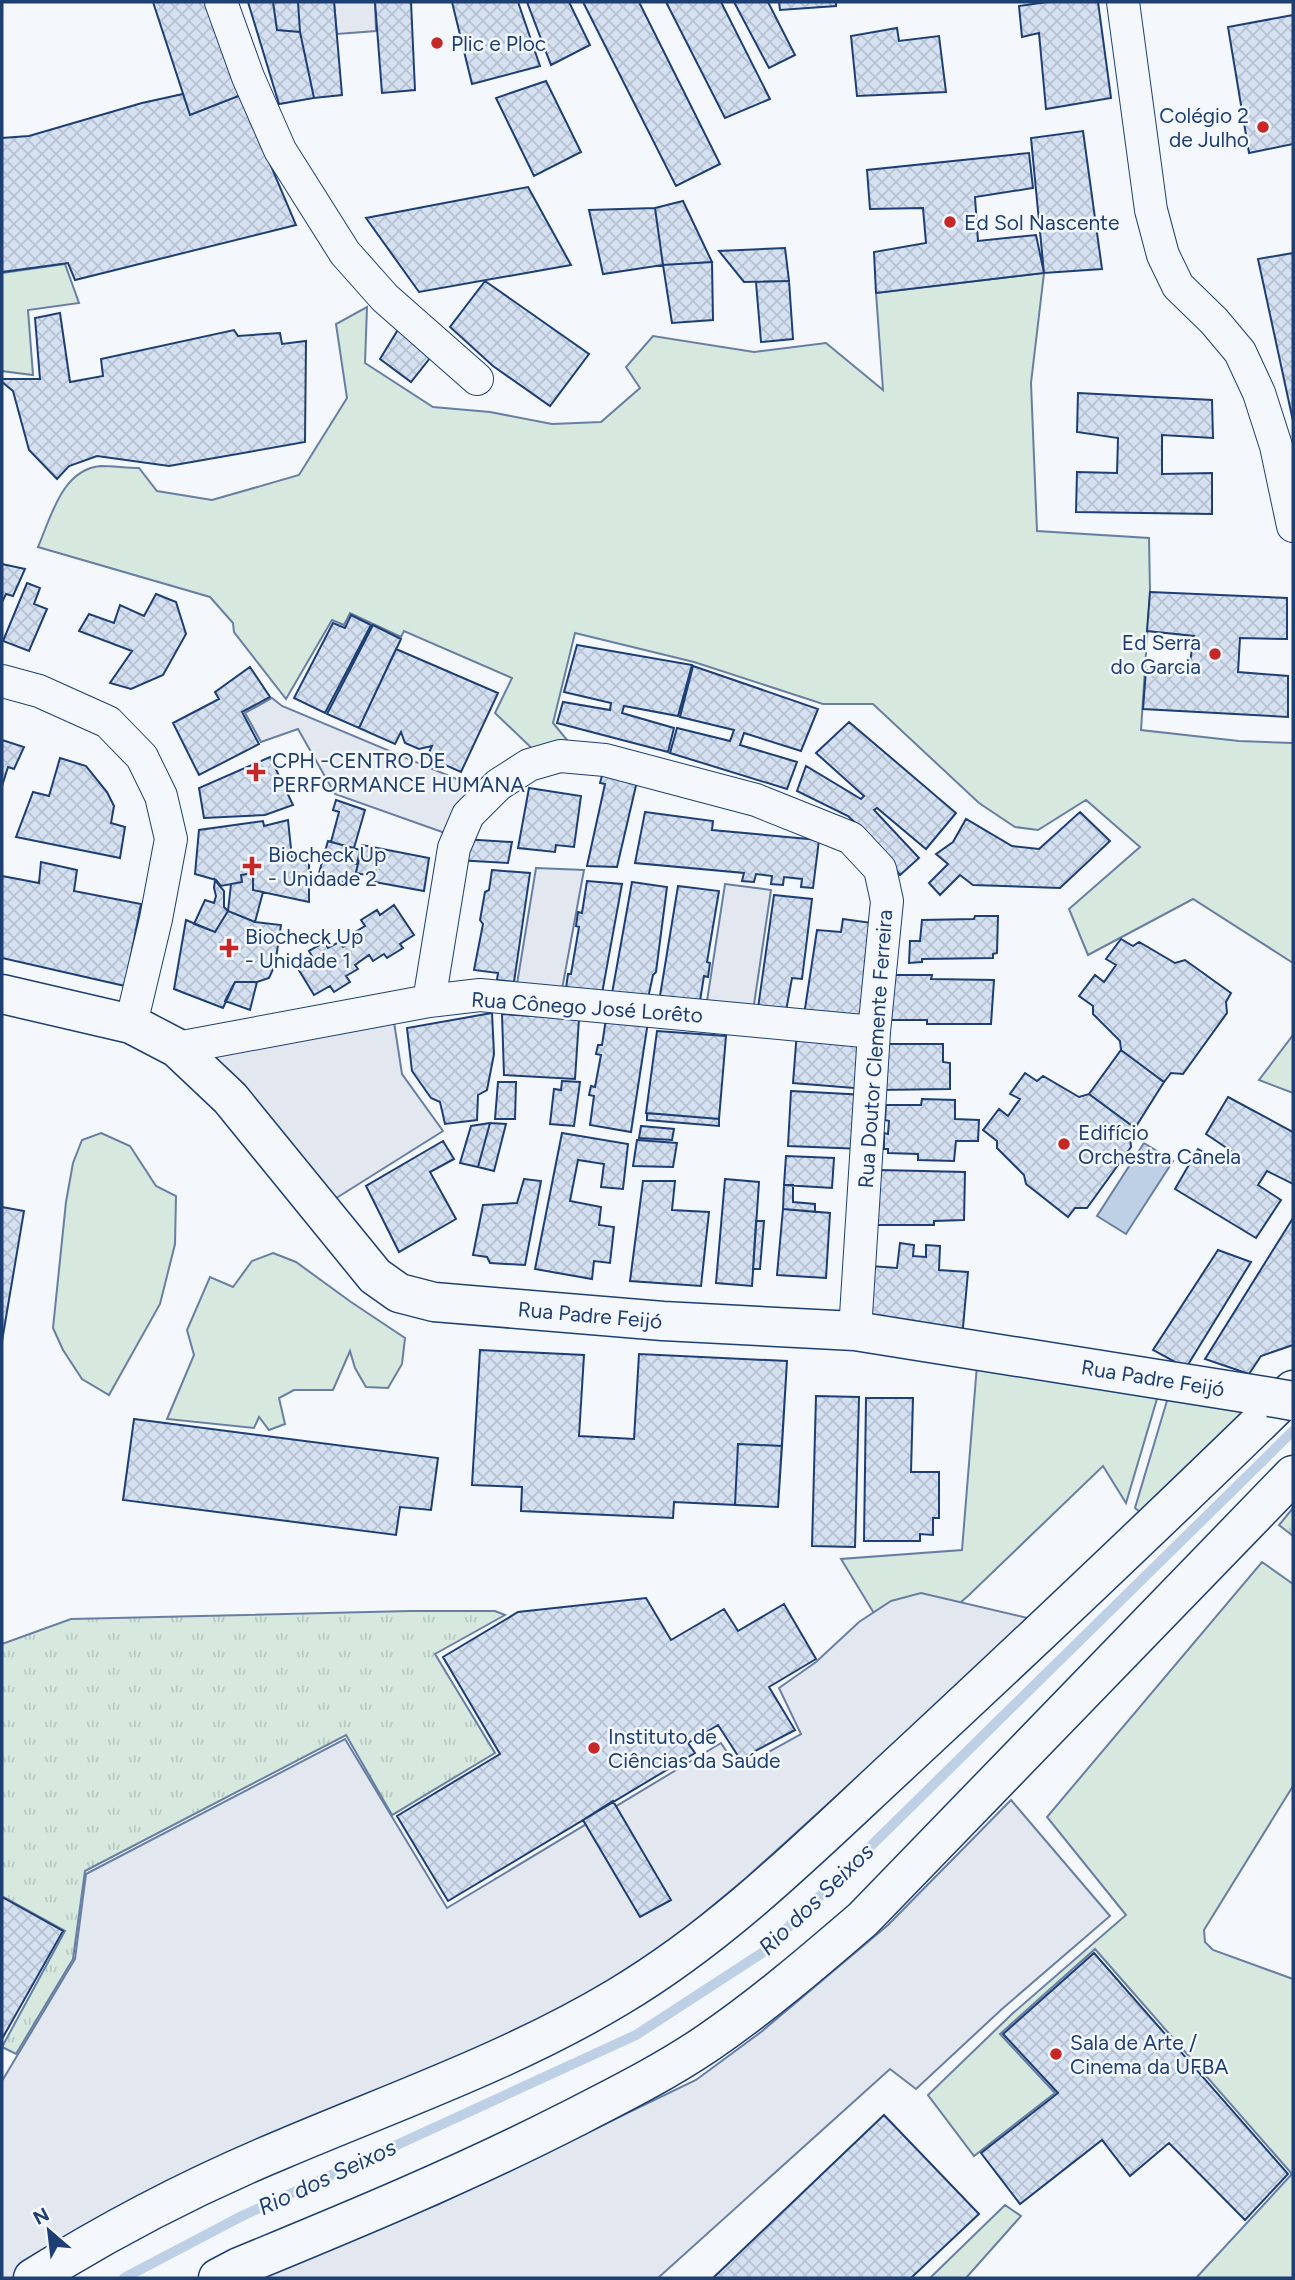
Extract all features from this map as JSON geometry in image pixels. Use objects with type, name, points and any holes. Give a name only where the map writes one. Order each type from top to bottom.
[{"type":"main road","name":"Rua Padre Feijó","points":[[2,994],[131,1024],[177,1048],[230,1098],[375,1276],[399,1293],[434,1302],[663,1321],[855,1331],[1293,1401]]},
{"type":"main road","points":[[33,2278],[87,2244],[180,2195],[281,2150],[450,2081],[533,2042],[617,1997],[685,1953],[756,1897],[1104,1573],[1293,1390]]},
{"type":"main road","points":[[218,2278],[410,2196],[534,2139],[624,2093],[708,2043],[793,1979],[863,1919],[1293,1475]]},
{"type":"street","points":[[220,2],[248,77],[280,150],[345,253],[385,298],[477,379]]},
{"type":"street","points":[[1123,2],[1151,210],[1163,255],[1178,286],[1214,321],[1240,352],[1259,393],[1276,446],[1293,526]]},
{"type":"street","points":[[2,681],[39,691],[108,722],[142,757],[161,796],[172,839],[131,1024]]},
{"type":"street","name":"Rua Doutor Clemente Ferreira","points":[[429,1001],[454,848],[468,815],[498,785],[529,765],[560,756],[605,760],[756,800],[851,838],[880,869],[887,901],[874,1032],[855,1331]]},
{"type":"street","name":"Rua Cônego José Lorêto","points":[[177,1048],[429,1001],[480,996],[874,1032]]},
{"type":"green space","points":[[65,264],[79,303],[28,310],[33,375],[2,371],[2,273]]},
{"type":"green space","points":[[1044,273],[1031,383],[1037,531],[1149,538],[1150,592],[1141,730],[1239,741],[1293,743],[1293,963],[1193,899],[1088,955],[1069,909],[1140,847],[1086,800],[1038,830],[1015,827],[979,803],[873,704],[823,704],[694,662],[575,633],[553,723],[581,757],[543,759],[495,713],[512,678],[404,631],[401,637],[350,613],[344,625],[332,620],[286,699],[234,632],[233,623],[210,597],[38,547],[53,509],[67,485],[88,469],[101,466],[139,468],[157,491],[212,500],[299,475],[347,398],[336,324],[367,307],[365,363],[433,407],[490,412],[552,424],[601,422],[640,388],[626,367],[653,336],[754,352],[826,343],[883,390],[876,293]]},
{"type":"green space","points":[[1293,1035],[1293,1093],[1259,1080]]},
{"type":"green space","points":[[101,1133],[130,1146],[156,1186],[176,1196],[175,1244],[160,1304],[109,1395],[82,1379],[63,1350],[53,1328],[66,1202],[73,1163],[82,1140]]},
{"type":"green space","points":[[273,1253],[296,1262],[405,1338],[402,1364],[388,1388],[366,1387],[355,1368],[350,1351],[333,1390],[294,1390],[279,1398],[285,1424],[269,1430],[259,1417],[254,1428],[167,1419],[194,1355],[187,1330],[210,1277],[233,1287],[252,1261]]},
{"type":"green space","points":[[977,1365],[1159,1392],[1126,1503],[1103,1466],[969,1595],[900,1656],[841,1559],[962,1550]]},
{"type":"green space","points":[[1169,1394],[1263,1406],[1151,1521],[1135,1508]]},
{"type":"green space","points":[[1293,1508],[1293,1536],[1279,1525]]},
{"type":"green space","points":[[1262,1562],[1293,1584],[1293,1786],[1204,1930],[1205,1942],[1213,1950],[1293,1979],[1293,2278],[1196,2278],[1292,2174],[1095,1949],[1000,2034],[1055,2093],[974,2156],[928,2095],[1012,2014],[1126,1915],[1047,1817]]},
{"type":"green space","points":[[495,1611],[505,1615],[435,1654],[495,1753],[392,1815],[346,1735],[85,1871],[73,1959],[16,2054],[2,2047],[65,1931],[2,1896],[2,1644],[71,1619]]},
{"type":"green space","points":[[1005,2205],[1021,2216],[966,2278],[930,2278]]},
{"type":"shaded area","points":[[334,2],[375,2],[376,31],[337,34]]},
{"type":"shaded area","points":[[272,698],[282,706],[478,788],[445,833],[335,794],[298,729],[261,742],[245,713]]},
{"type":"shaded area","points":[[536,868],[584,870],[560,1000],[515,996]]},
{"type":"shaded area","points":[[725,884],[771,890],[752,1018],[705,1014]]},
{"type":"shaded area","points":[[392,1009],[402,1074],[443,1131],[322,1207],[182,1049]]},
{"type":"shaded area","points":[[921,1593],[1036,1620],[968,1677],[746,1878],[668,1943],[581,1999],[15,2278],[2,2278],[2,2081],[75,1959],[86,1874],[345,1739],[447,1908],[721,1743],[738,1769],[801,1734],[779,1688],[816,1662],[859,1622],[891,1601]]},
{"type":"shaded area","points":[[1011,1800],[1110,1916],[1002,2009],[916,2089],[890,2069],[658,2278],[263,2278],[316,2253],[439,2204],[696,2080],[761,2032],[888,1925]]},
{"type":"water","points":[[1144,1143],[1173,1161],[1126,1234],[1097,1216]]},
{"type":"building","points":[[153,2],[208,2],[241,95],[190,115]]},
{"type":"building","points":[[248,2],[273,2],[277,30],[300,32],[314,98],[279,104]]},
{"type":"building","points":[[273,2],[298,2],[300,32],[277,30]]},
{"type":"building","points":[[298,2],[334,2],[342,95],[314,98],[300,32]]},
{"type":"building","points":[[375,2],[411,2],[415,90],[382,93]]},
{"type":"building","points":[[452,2],[518,2],[540,66],[472,84]]},
{"type":"building","points":[[527,2],[569,2],[590,45],[551,65]]},
{"type":"building","points":[[583,2],[639,2],[720,164],[676,186]]},
{"type":"building","points":[[666,2],[721,2],[770,99],[725,118]]},
{"type":"building","points":[[734,2],[768,2],[795,55],[769,68]]},
{"type":"building","points":[[779,2],[836,2],[836,6],[780,10]]},
{"type":"building","points":[[1047,2],[1098,2],[1111,98],[1046,109],[1039,33],[1022,37],[1019,6]]},
{"type":"building","points":[[1293,15],[1293,144],[1249,153],[1228,27]]},
{"type":"building","points":[[897,28],[899,41],[939,36],[946,92],[857,96],[851,36]]},
{"type":"building","points":[[546,81],[581,152],[534,176],[496,98]]},
{"type":"building","points":[[183,94],[190,115],[241,95],[296,225],[75,280],[68,263],[2,272],[2,138],[29,136],[142,103]]},
{"type":"building","points":[[1083,131],[1102,269],[1044,273],[1031,138]]},
{"type":"building","name":"Ed Sol Nascente","points":[[1029,153],[1033,188],[975,197],[978,241],[1036,235],[1044,273],[876,293],[874,252],[926,243],[923,208],[870,209],[867,170]]},
{"type":"building","points":[[528,187],[571,265],[419,292],[366,218]]},
{"type":"building","points":[[683,201],[712,262],[663,265],[655,208]]},
{"type":"building","points":[[655,208],[663,265],[603,274],[589,210]]},
{"type":"building","points":[[785,248],[789,281],[744,282],[719,251]]},
{"type":"building","points":[[1293,253],[1293,421],[1258,259]]},
{"type":"building","points":[[712,262],[713,320],[672,323],[663,265]]},
{"type":"building","points":[[485,281],[589,354],[550,406],[493,366],[450,327]]},
{"type":"building","points":[[789,281],[793,339],[761,342],[756,282]]},
{"type":"building","points":[[60,313],[70,382],[103,376],[101,359],[234,330],[238,336],[280,333],[282,344],[306,341],[305,442],[169,466],[97,456],[69,466],[57,479],[29,450],[13,391],[2,379],[40,379],[35,318]]},
{"type":"building","points":[[399,328],[434,353],[411,382],[380,359]]},
{"type":"building","points":[[1078,393],[1212,400],[1213,438],[1162,435],[1162,474],[1212,473],[1212,514],[1076,512],[1077,472],[1117,473],[1118,438],[1077,432]]},
{"type":"building","points":[[2,564],[25,569],[13,596],[6,594],[2,602]]},
{"type":"building","points":[[27,583],[40,588],[34,604],[47,609],[29,651],[3,641]]},
{"type":"building","name":"Ed Serra do Garcia","points":[[1150,592],[1287,598],[1287,639],[1240,638],[1238,672],[1288,676],[1288,717],[1143,709],[1146,670],[1189,669],[1194,636],[1147,631]]},
{"type":"building","points":[[156,594],[176,602],[186,634],[163,675],[131,689],[110,683],[132,651],[79,631],[89,614],[114,623],[120,605],[144,616]]},
{"type":"building","points":[[351,615],[371,625],[325,713],[294,698],[333,623],[345,628]]},
{"type":"building","points":[[373,625],[401,639],[359,728],[327,714]]},
{"type":"building","points":[[577,645],[692,665],[678,716],[624,706],[622,713],[674,728],[668,752],[557,723],[563,702],[610,710],[611,703],[564,692]]},
{"type":"building","points":[[396,649],[498,693],[461,772],[427,757],[432,746],[419,749],[405,743],[401,732],[395,744],[359,728]]},
{"type":"building","points":[[693,666],[818,709],[801,751],[744,733],[740,745],[797,762],[787,789],[670,753],[677,728],[730,741],[734,730],[680,717]]},
{"type":"building","points":[[250,667],[270,697],[242,712],[259,744],[199,775],[173,723],[219,699],[215,692]]},
{"type":"building","points":[[849,722],[956,813],[926,849],[877,808],[874,810],[919,858],[900,875],[848,816],[797,791],[806,766],[861,799],[864,796],[816,753]]},
{"type":"building","points":[[2,740],[24,747],[14,769],[8,767],[2,786]]},
{"type":"building","name":"CPH -CENTRO DE PERFORMANCE HUMANA","points":[[270,757],[293,805],[265,815],[204,818],[199,788]]},
{"type":"building","points":[[60,758],[86,766],[107,792],[114,806],[111,823],[125,827],[120,858],[16,837],[33,792],[49,796]]},
{"type":"building","points":[[604,768],[638,777],[617,867],[587,866],[605,784],[600,783]]},
{"type":"building","points":[[529,788],[581,796],[574,847],[556,845],[555,852],[518,848]]},
{"type":"building","points":[[336,800],[365,810],[354,848],[331,842],[339,812],[333,810]]},
{"type":"building","points":[[645,812],[713,821],[712,830],[819,840],[813,888],[801,887],[802,879],[784,877],[783,885],[771,884],[772,876],[756,874],[754,882],[742,881],[744,873],[635,863]]},
{"type":"building","points":[[1080,812],[1110,841],[1060,888],[973,885],[960,875],[940,895],[929,883],[948,864],[936,854],[953,842],[966,819],[1012,846],[1039,849]]},
{"type":"building","name":"Biocheck Up - Unidade 2","points":[[288,820],[292,858],[309,860],[309,902],[253,890],[253,873],[241,875],[242,882],[221,886],[216,880],[195,874],[199,830],[263,821],[264,826]]},
{"type":"building","points":[[462,839],[512,842],[508,863],[456,860]]},
{"type":"building","points":[[328,841],[360,850],[357,864],[324,855]]},
{"type":"building","points":[[362,845],[429,858],[424,891],[369,881],[371,876],[356,873]]},
{"type":"building","points":[[324,855],[358,864],[353,884],[318,877]]},
{"type":"building","points":[[41,862],[77,870],[74,891],[141,904],[125,986],[2,958],[2,876],[39,883]]},
{"type":"building","points":[[492,870],[530,873],[514,982],[497,980],[498,973],[474,970],[483,924],[480,920],[485,892],[489,890]]},
{"type":"building","points":[[253,873],[253,890],[263,892],[255,922],[228,911],[231,884],[242,882],[241,875]]},
{"type":"building","points":[[215,880],[224,891],[224,907],[228,911],[215,932],[194,924],[205,900],[214,903]]},
{"type":"building","points":[[587,881],[622,884],[601,999],[565,995],[579,927],[576,926],[578,912],[582,913]]},
{"type":"building","points":[[632,882],[667,887],[656,972],[647,1003],[611,999]]},
{"type":"building","points":[[678,886],[719,891],[707,962],[710,963],[708,977],[704,976],[699,1007],[659,1002]]},
{"type":"building","points":[[774,895],[812,899],[802,979],[792,978],[786,1011],[758,1008]]},
{"type":"building","points":[[394,905],[414,935],[400,944],[403,948],[387,958],[384,954],[373,961],[369,955],[355,965],[358,969],[346,976],[350,982],[334,992],[330,986],[314,995],[297,967],[313,958],[309,951],[325,942],[328,948],[339,942],[343,947],[358,937],[355,932],[365,926],[361,920],[377,910],[380,915]]},
{"type":"building","name":"Biocheck Up - Unidade 1","points":[[228,911],[255,922],[281,925],[275,965],[269,978],[257,982],[235,982],[223,1008],[174,989],[186,920],[215,932]]},
{"type":"building","points":[[975,916],[998,916],[997,953],[993,954],[993,958],[922,959],[922,962],[909,963],[910,941],[920,941],[922,920],[974,919]]},
{"type":"building","points":[[843,919],[872,923],[862,1020],[804,1015],[817,930],[841,932]]},
{"type":"building","points":[[1121,939],[1133,946],[1139,942],[1175,963],[1185,960],[1231,993],[1226,1002],[1227,1013],[1183,1074],[1171,1073],[1164,1082],[1121,1050],[1120,1041],[1093,1014],[1093,1006],[1079,996],[1095,975],[1104,982],[1116,965],[1106,959]]},
{"type":"building","points":[[893,975],[932,975],[931,979],[994,980],[991,1024],[927,1024],[927,1020],[890,1020]]},
{"type":"building","points":[[235,982],[257,982],[250,1010],[225,1001]]},
{"type":"building","points":[[492,1013],[494,1054],[487,1090],[478,1095],[477,1120],[445,1124],[440,1102],[431,1098],[412,1071],[407,1028]]},
{"type":"building","points":[[502,1014],[579,1019],[575,1079],[504,1075]]},
{"type":"building","points":[[606,1019],[648,1022],[631,1132],[590,1125],[594,1096],[589,1095],[591,1086],[595,1087],[601,1055],[596,1054],[598,1045],[602,1045]]},
{"type":"building","points":[[657,1031],[726,1036],[719,1119],[646,1113]]},
{"type":"building","points":[[797,1031],[870,1037],[866,1089],[793,1083]]},
{"type":"building","points":[[881,1044],[943,1044],[943,1062],[950,1063],[950,1089],[878,1090]]},
{"type":"building","points":[[1121,1050],[1164,1082],[1135,1128],[1089,1094]]},
{"type":"building","name":"Edifício Orchestra Canela","points":[[1025,1073],[1037,1081],[1043,1076],[1079,1097],[1089,1094],[1135,1128],[1130,1136],[1131,1147],[1087,1208],[1075,1208],[1068,1217],[1026,1184],[1024,1175],[997,1148],[997,1141],[983,1130],[999,1109],[1008,1116],[1020,1099],[1010,1094]]},
{"type":"building","points":[[562,1081],[580,1082],[574,1126],[550,1124],[554,1089],[561,1090]]},
{"type":"building","points":[[498,1082],[516,1082],[515,1119],[495,1119]]},
{"type":"building","points":[[791,1091],[866,1095],[863,1149],[788,1146]]},
{"type":"building","points":[[1228,1097],[1293,1132],[1293,1184],[1267,1171],[1258,1185],[1281,1200],[1256,1238],[1175,1189],[1198,1149],[1226,1165],[1234,1153],[1206,1134]]},
{"type":"building","points":[[922,1099],[955,1100],[955,1119],[979,1120],[978,1141],[956,1141],[954,1161],[918,1160],[918,1154],[888,1153],[888,1149],[884,1149],[884,1133],[888,1134],[889,1121],[885,1120],[886,1105],[921,1105]]},
{"type":"building","points":[[647,1113],[719,1119],[719,1126],[647,1120]]},
{"type":"building","points":[[490,1123],[478,1167],[460,1163],[471,1126]]},
{"type":"building","points":[[490,1123],[506,1124],[494,1171],[478,1167]]},
{"type":"building","points":[[641,1126],[674,1129],[672,1140],[639,1138]]},
{"type":"building","points":[[562,1133],[628,1144],[623,1189],[601,1187],[604,1164],[578,1160],[570,1201],[601,1207],[599,1225],[614,1227],[610,1263],[594,1261],[592,1279],[535,1269]]},
{"type":"building","points":[[637,1140],[677,1143],[673,1167],[633,1166]]},
{"type":"building","points":[[443,1141],[454,1159],[430,1172],[456,1219],[399,1252],[366,1186]]},
{"type":"building","points":[[786,1156],[834,1158],[832,1188],[784,1185]]},
{"type":"building","points":[[879,1170],[965,1172],[964,1220],[934,1221],[934,1225],[874,1225]]},
{"type":"building","points":[[524,1179],[541,1181],[525,1265],[490,1263],[487,1257],[473,1255],[483,1205],[517,1203]]},
{"type":"building","points":[[725,1179],[759,1182],[752,1286],[716,1283]]},
{"type":"building","points":[[643,1181],[675,1181],[672,1210],[709,1212],[701,1286],[630,1281]]},
{"type":"building","points":[[784,1185],[793,1185],[793,1202],[815,1204],[815,1212],[783,1209]]},
{"type":"building","points":[[2,1207],[24,1211],[2,1341]]},
{"type":"building","points":[[2,1207],[24,1211],[2,1341]]},
{"type":"building","points":[[783,1209],[830,1213],[826,1278],[777,1275]]},
{"type":"building","points":[[1293,1218],[1293,1345],[1261,1356],[1249,1374],[1205,1359]]},
{"type":"building","points":[[756,1221],[764,1221],[760,1269],[753,1269]]},
{"type":"building","points":[[900,1243],[914,1245],[913,1256],[926,1257],[926,1245],[940,1246],[939,1270],[968,1272],[962,1338],[863,1323],[871,1266],[897,1268]]},
{"type":"building","points":[[1218,1250],[1251,1262],[1186,1368],[1153,1350]]},
{"type":"building","points":[[480,1350],[584,1355],[579,1436],[634,1439],[639,1354],[787,1361],[782,1446],[738,1444],[735,1505],[674,1502],[673,1518],[521,1511],[522,1487],[472,1485]]},
{"type":"building","points":[[480,1350],[584,1355],[579,1436],[634,1439],[639,1354],[787,1361],[778,1507],[674,1502],[673,1518],[521,1511],[522,1487],[472,1485]]},
{"type":"building","points":[[816,1396],[859,1397],[855,1547],[812,1546]]},
{"type":"building","points":[[866,1398],[913,1398],[911,1472],[939,1472],[939,1518],[933,1518],[933,1535],[920,1534],[920,1541],[864,1541]]},
{"type":"building","points":[[134,1419],[438,1458],[431,1510],[400,1507],[396,1535],[123,1500]]},
{"type":"building","points":[[738,1444],[782,1446],[778,1507],[735,1505]]},
{"type":"building","name":"Instituto de Ciências da Saúde","points":[[646,1598],[671,1640],[724,1609],[738,1631],[784,1604],[816,1659],[769,1687],[795,1730],[740,1759],[718,1725],[688,1743],[695,1753],[448,1901],[397,1816],[500,1754],[443,1657],[518,1612]]},
{"type":"building","points":[[613,1801],[671,1900],[640,1917],[583,1820]]},
{"type":"building","points":[[2,1897],[63,1931],[2,2039]]},
{"type":"building","points":[[1094,1953],[1288,2174],[1245,2220],[1169,2143],[1130,2176],[1102,2140],[1020,2204],[981,2153],[1058,2093],[1003,2034]]},
{"type":"building","points":[[884,2115],[979,2214],[911,2278],[713,2278]]},
{"type":"waterway","name":"Rio dos Seixos","points":[[124,2278],[242,2216],[636,2035],[762,1953],[1293,1431]]},
{"type":"place","name":"Plic e Ploc","points":[[437,43]]},
{"type":"place","name":"Colégio 2 de Julho","points":[[1263,127]]},
{"type":"place","name":"Ed Sol Nascente","points":[[950,222]]},
{"type":"place","name":"Ed Serra do Garcia","points":[[1215,654]]},
{"type":"place","name":"CPH -CENTRO DE PERFORMANCE HUMANA","points":[[256,772]]},
{"type":"place","name":"Biocheck Up - Unidade 2","points":[[252,866]]},
{"type":"place","name":"Biocheck Up - Unidade 1","points":[[229,948]]},
{"type":"place","name":"Edifício Orchestra Canela","points":[[1064,1144]]},
{"type":"place","name":"Instituto de Ciências da Saúde","points":[[594,1748]]},
{"type":"place","name":"Sala de Arte / Cinema da UFBA","points":[[1056,2054]]}]
